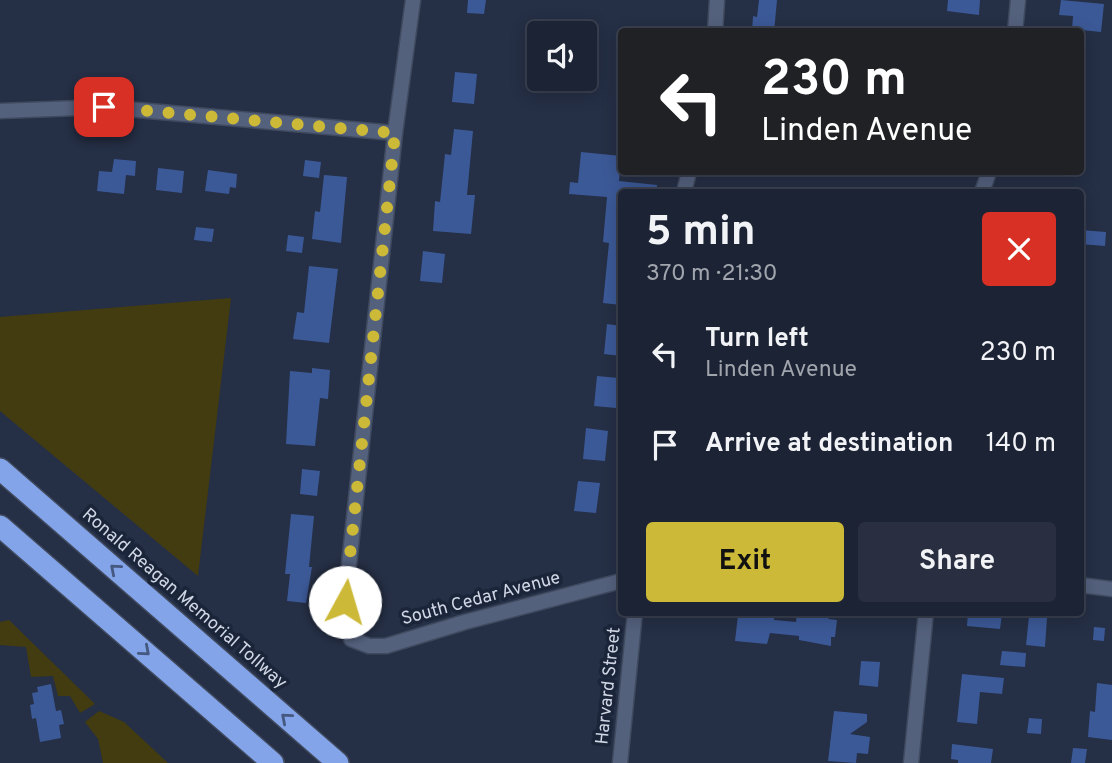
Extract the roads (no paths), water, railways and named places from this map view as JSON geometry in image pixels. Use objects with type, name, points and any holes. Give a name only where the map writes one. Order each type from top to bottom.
[{"type":"highway","name":"Ronald Reagan Memorial Tollway","points":[[0,469],[338,763]]},
{"type":"highway","points":[[0,526],[273,763]]},
{"type":"street","points":[[0,111],[104,107],[395,133],[413,0]]},
{"type":"street","points":[[715,28],[718,0]]},
{"type":"street","points":[[1015,28],[1018,0]]},
{"type":"street","name":"South Cedar Avenue","points":[[395,133],[345,602],[351,639],[369,646],[386,646],[618,582]]},
{"type":"street","points":[[1084,586],[1112,589]]},
{"type":"street","name":"Harvard Street","points":[[620,763],[635,616]]},
{"type":"street","points":[[911,763],[926,616]]}]
